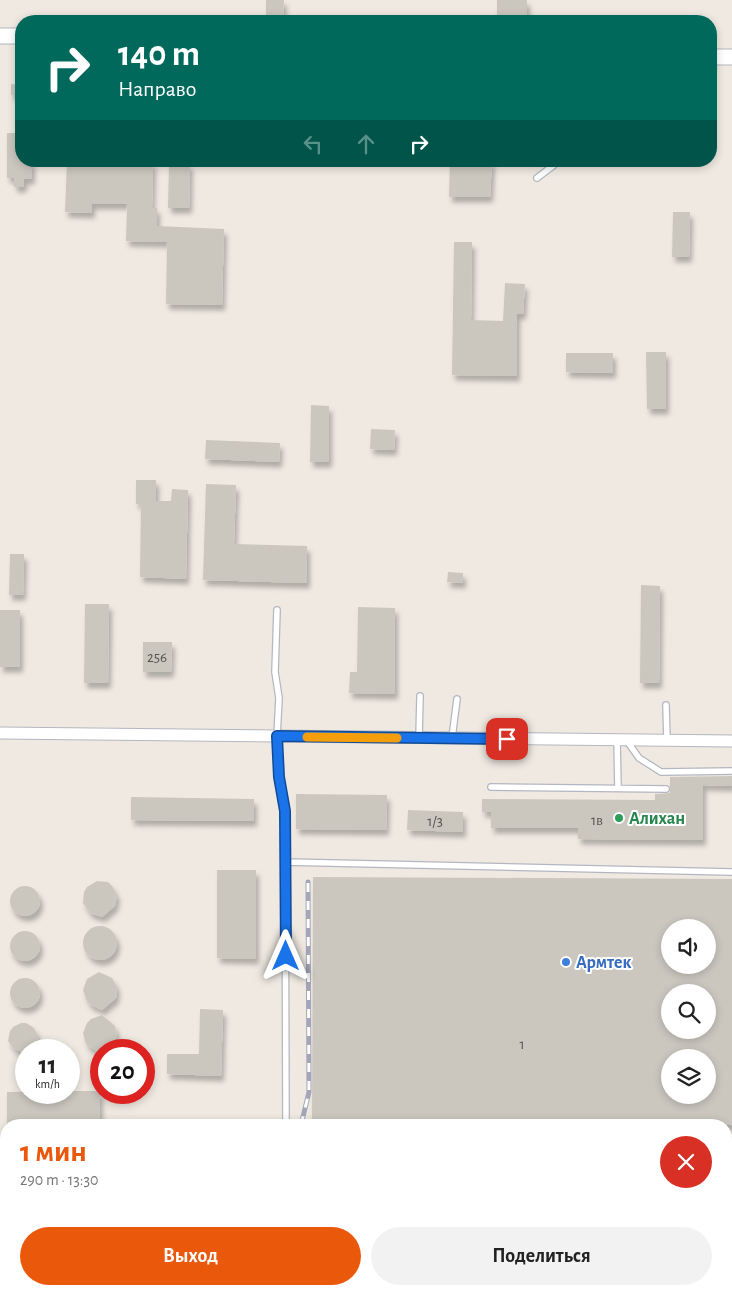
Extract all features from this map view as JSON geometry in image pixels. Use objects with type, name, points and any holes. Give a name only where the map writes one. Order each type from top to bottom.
[{"type":"street","points":[[0,36],[15,36]]},
{"type":"street","points":[[717,57],[732,57]]},
{"type":"street","points":[[0,733],[732,741]]},
{"type":"lane","points":[[537,178],[551,167]]},
{"type":"lane","points":[[277,610],[275,672],[279,698],[277,736],[279,777],[285,811],[286,1119]]},
{"type":"lane","points":[[419,738],[420,696]]},
{"type":"lane","points":[[452,738],[457,699]]},
{"type":"lane","points":[[666,706],[667,741]]},
{"type":"lane","points":[[622,740],[640,758],[661,772],[732,771]]},
{"type":"lane","points":[[618,788],[622,740]]},
{"type":"lane","points":[[491,788],[666,789]]},
{"type":"lane","points":[[285,862],[732,872]]},
{"type":"building","points":[[266,0],[284,0],[283,15],[266,15]]},
{"type":"building","points":[[497,0],[527,0],[527,15],[497,15]]},
{"type":"building","points":[[11,84],[15,84],[15,95],[11,95]]},
{"type":"building","points":[[7,133],[15,133],[15,167],[32,167],[32,179],[24,179],[24,187],[14,187],[14,178],[7,178]]},
{"type":"building","points":[[67,167],[153,167],[152,208],[157,208],[157,226],[224,229],[222,305],[166,304],[167,242],[126,241],[127,204],[92,204],[92,213],[65,212]]},
{"type":"building","points":[[169,167],[190,167],[189,208],[168,208]]},
{"type":"building","points":[[450,167],[492,167],[490,197],[449,197]]},
{"type":"building","points":[[673,212],[690,212],[689,257],[672,257]]},
{"type":"building","points":[[454,242],[472,242],[471,320],[503,321],[505,283],[525,284],[523,314],[517,314],[517,376],[452,375]]},
{"type":"building","points":[[646,352],[666,352],[666,409],[647,409]]},
{"type":"building","points":[[566,353],[613,353],[613,373],[566,372]]},
{"type":"building","points":[[311,405],[329,406],[329,462],[310,462]]},
{"type":"building","points":[[371,429],[395,430],[394,450],[370,449]]},
{"type":"building","points":[[206,440],[280,443],[279,462],[205,459]]},
{"type":"building","points":[[136,480],[156,480],[156,501],[171,501],[172,489],[188,490],[186,579],[140,577],[141,504],[136,504]]},
{"type":"building","points":[[206,484],[236,485],[234,544],[307,546],[307,583],[203,580]]},
{"type":"building","points":[[10,554],[24,554],[23,595],[9,595]]},
{"type":"building","points":[[448,572],[463,573],[463,583],[447,582]]},
{"type":"building","points":[[641,585],[660,586],[659,683],[640,683]]},
{"type":"building","points":[[85,604],[109,604],[108,683],[84,683]]},
{"type":"building","points":[[358,607],[395,608],[395,694],[349,693],[350,672],[357,672]]},
{"type":"building","points":[[0,610],[20,610],[20,667],[0,667]]},
{"type":"building","points":[[143,642],[172,642],[171,672],[143,672]]},
{"type":"building","points":[[732,776],[732,786],[703,785],[703,840],[578,839],[578,828],[491,828],[491,812],[482,812],[482,799],[655,800],[655,794],[670,793],[670,777]]},
{"type":"building","points":[[296,794],[387,795],[386,830],[296,829]]},
{"type":"building","points":[[131,797],[254,799],[254,821],[131,820]]},
{"type":"building","points":[[408,810],[463,812],[463,832],[407,830]]},
{"type":"building","points":[[217,870],[256,870],[256,959],[217,958]]},
{"type":"building","points":[[313,877],[732,879],[732,1119],[312,1119]]},
{"type":"building","points":[[97,881],[108,882],[117,895],[115,906],[102,917],[90,913],[83,903],[84,892],[87,887]]},
{"type":"building","points":[[25,886],[31,887],[39,895],[39,907],[31,915],[25,916],[19,915],[11,907],[10,901],[11,895],[19,887]]},
{"type":"building","points":[[100,926],[107,927],[112,931],[116,936],[116,950],[112,955],[107,959],[100,960],[93,959],[88,955],[84,950],[83,943],[84,936],[88,931],[93,927]]},
{"type":"building","points":[[25,931],[31,932],[39,940],[39,952],[31,960],[25,961],[19,960],[11,952],[10,946],[11,940],[19,932]]},
{"type":"building","points":[[99,972],[112,978],[117,987],[116,998],[102,1010],[87,1001],[83,990],[87,979]]},
{"type":"building","points":[[25,978],[31,979],[39,987],[39,999],[31,1007],[25,1008],[19,1007],[11,999],[10,993],[11,987],[19,979]]},
{"type":"building","points":[[200,1009],[223,1010],[221,1076],[167,1074],[167,1054],[199,1054]]},
{"type":"building","points":[[102,1015],[115,1026],[116,1039],[90,1039],[90,1047],[86,1044],[83,1033],[91,1019]]},
{"type":"building","points":[[26,1023],[34,1028],[37,1039],[15,1039],[14,1049],[8,1041],[13,1027]]},
{"type":"building","points":[[80,1091],[90,1091],[90,1104],[100,1104],[100,1119],[7,1119],[7,1092],[15,1092],[15,1104],[80,1104]]},
{"type":"railway","points":[[302,1119],[309,1092],[308,882]]},
{"type":"slow traffic","points":[[307,737],[397,738]]},
{"type":"place","name":"Алихан","points":[[619,818]]},
{"type":"place","name":"Армтек","points":[[566,962]]},
{"type":"route","points":[[286,956],[285,811],[279,777],[277,736],[507,739]]}]
